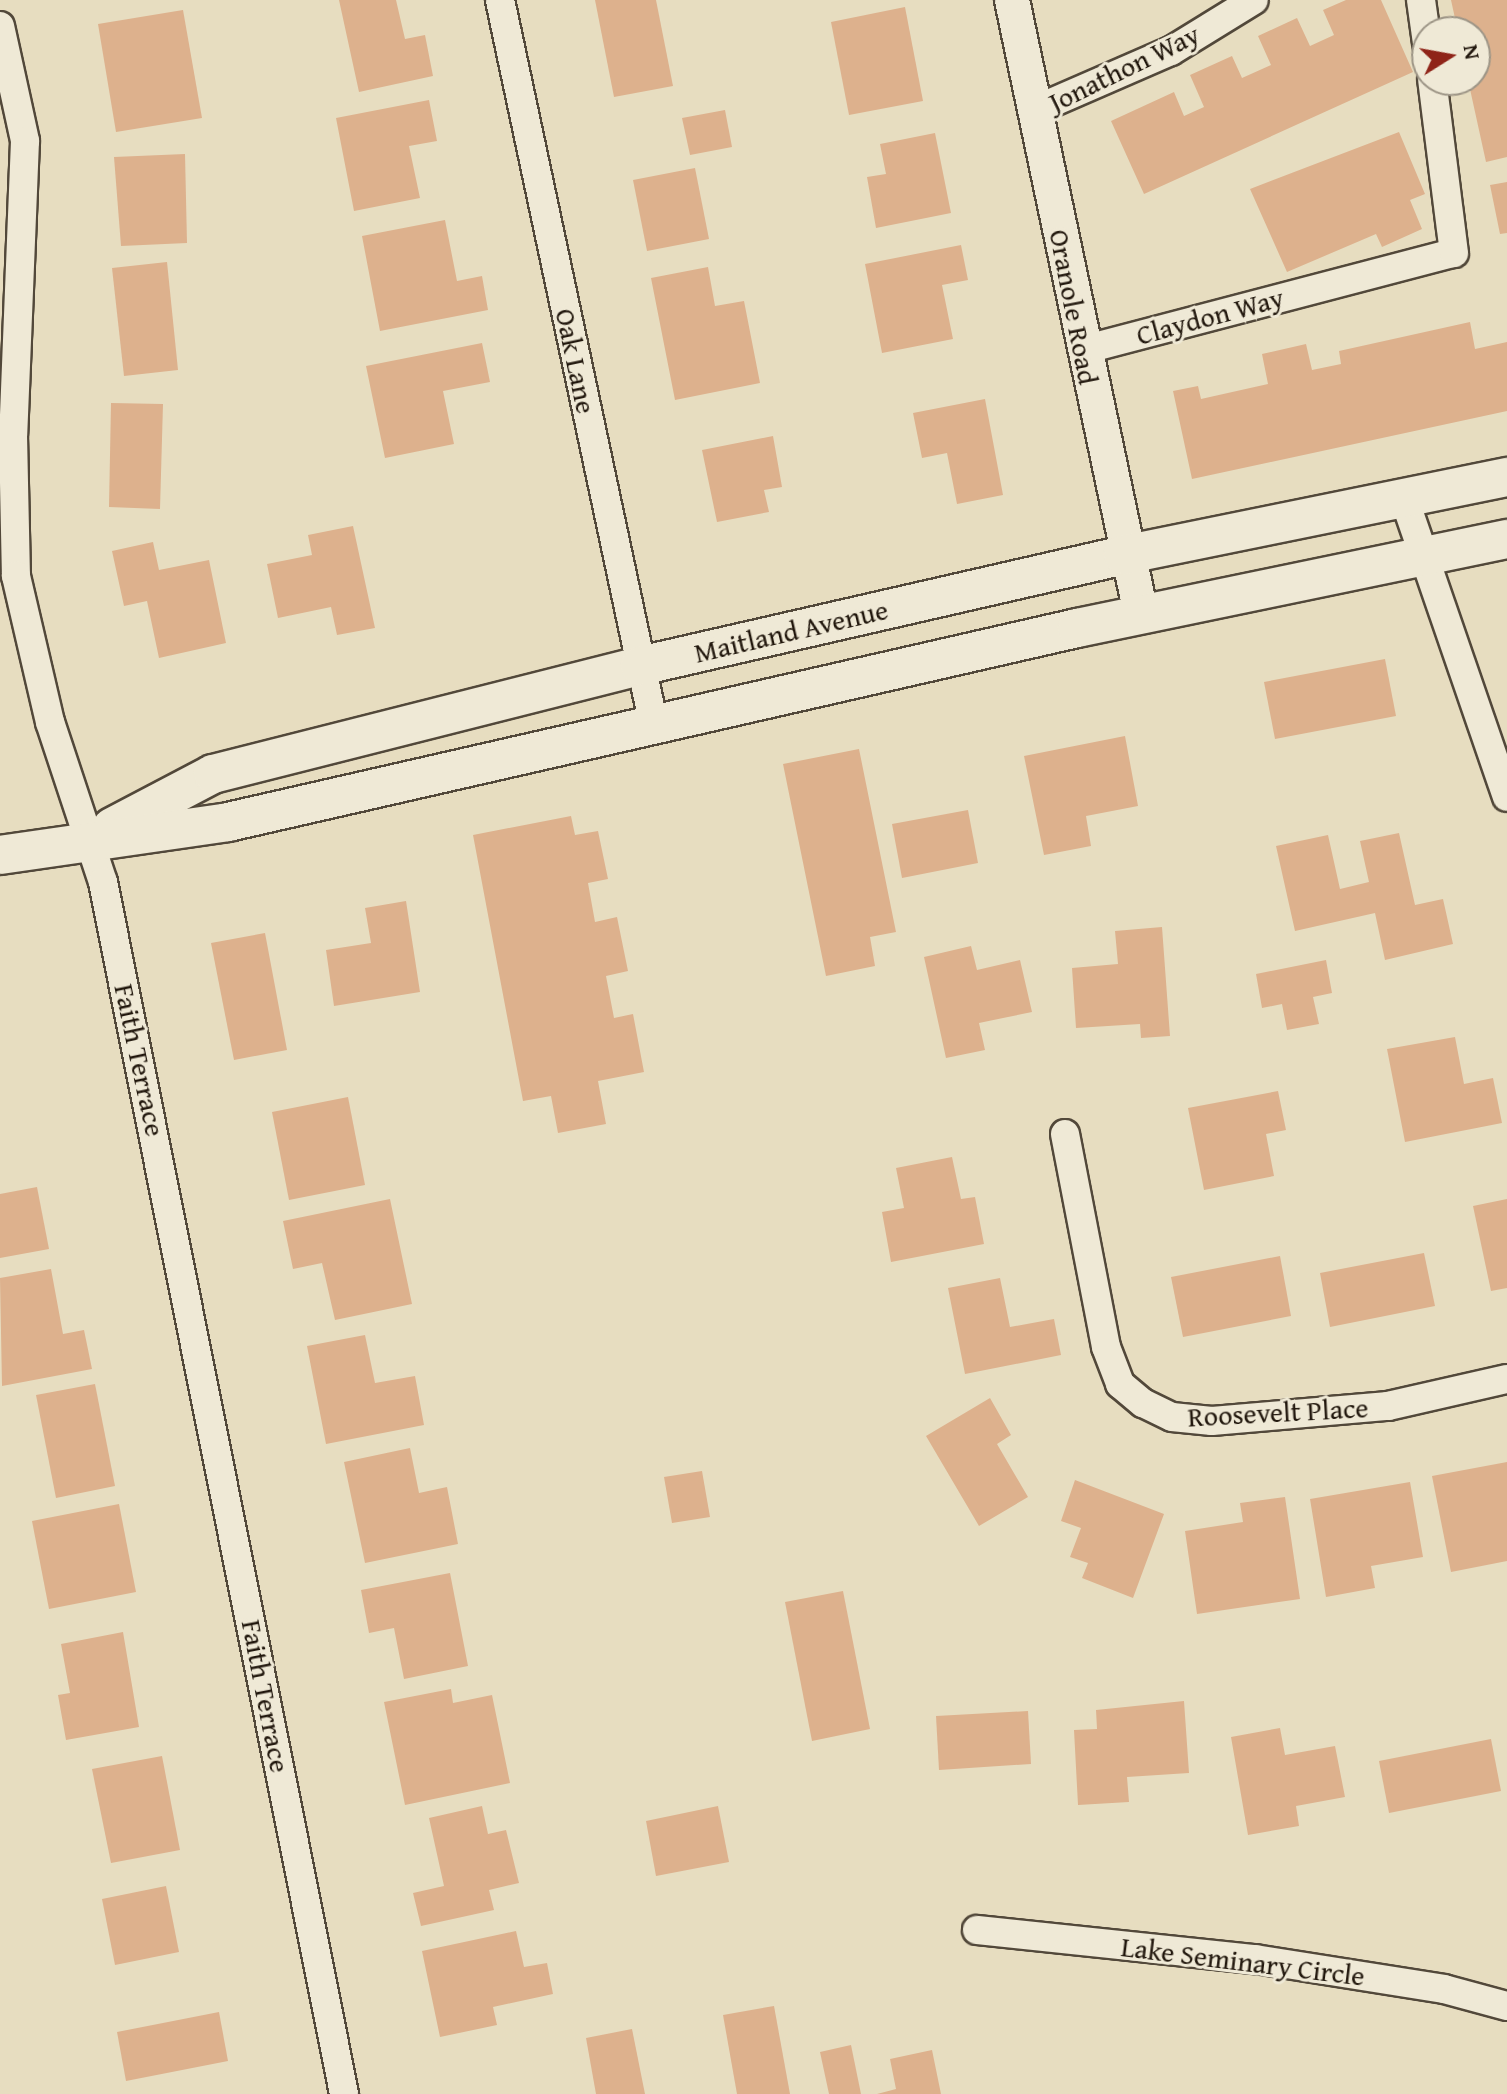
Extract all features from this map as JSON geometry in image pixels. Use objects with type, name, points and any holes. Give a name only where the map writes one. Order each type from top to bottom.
[{"type":"main road","name":"Maitland Avenue","points":[[92,837],[213,774],[640,666],[1123,555],[1507,477]]},
{"type":"main road","name":"Maitland Avenue","points":[[0,855],[92,837],[228,822],[653,721],[1141,614],[1507,539]]},
{"type":"street","name":"Oak Lane","points":[[500,0],[653,721]]},
{"type":"street","name":"Oranole Road","points":[[1012,0],[1123,555],[1141,614]]},
{"type":"street","name":"Jonathon Way","points":[[1035,110],[1171,51],[1254,0]]},
{"type":"street","name":"Faith Terrace","points":[[0,26],[25,141],[13,435],[16,576],[50,722],[92,837],[344,2094]]},
{"type":"street","name":"Claydon Way","points":[[1083,350],[1454,253],[1434,96]]},
{"type":"street","points":[[1404,498],[1507,797]]},
{"type":"street","name":"Roosevelt Place","points":[[1065,1134],[1106,1347],[1120,1384],[1143,1403],[1172,1417],[1212,1421],[1388,1406],[1507,1379]]},
{"type":"street","name":"Lake Seminary Circle","points":[[977,1930],[1255,1959],[1444,1989],[1507,2006]]},
{"type":"building","points":[[339,0],[396,0],[405,39],[425,35],[433,76],[359,92]]},
{"type":"building","points":[[595,0],[656,0],[673,86],[614,97]]},
{"type":"building","points":[[1346,0],[1381,0],[1411,73],[1144,194],[1111,121],[1174,92],[1184,116],[1204,107],[1190,75],[1232,56],[1242,78],[1271,65],[1258,36],[1297,18],[1310,46],[1334,35],[1323,10]]},
{"type":"building","points":[[1451,0],[1507,0],[1507,157],[1486,162],[1472,96],[1491,96],[1491,16],[1454,16]]},
{"type":"building","points":[[905,7],[923,101],[849,115],[831,22]]},
{"type":"building","points":[[183,10],[202,118],[116,132],[98,24]]},
{"type":"building","points":[[429,100],[437,141],[409,146],[420,198],[354,211],[336,118]]},
{"type":"building","points":[[725,110],[732,147],[690,155],[682,118]]},
{"type":"building","points":[[1399,132],[1425,194],[1410,200],[1422,229],[1382,247],[1376,234],[1287,272],[1250,189]]},
{"type":"building","points":[[935,133],[951,213],[876,228],[867,177],[886,174],[880,144]]},
{"type":"building","points":[[185,154],[187,243],[121,246],[114,157]]},
{"type":"building","points":[[695,168],[709,239],[647,251],[633,180]]},
{"type":"building","points":[[1507,182],[1507,233],[1500,234],[1490,185]]},
{"type":"building","points":[[445,220],[457,281],[482,276],[488,310],[380,331],[362,236]]},
{"type":"building","points":[[961,245],[968,280],[942,285],[953,339],[882,353],[865,264]]},
{"type":"building","points":[[167,262],[178,370],[124,376],[112,268]]},
{"type":"building","points":[[708,267],[715,306],[744,301],[760,383],[675,400],[651,278]]},
{"type":"building","points":[[1470,322],[1475,349],[1507,342],[1507,411],[1192,479],[1173,391],[1198,386],[1201,399],[1268,384],[1262,354],[1306,344],[1312,370],[1341,364],[1339,351]]},
{"type":"building","points":[[482,343],[490,382],[443,391],[454,444],[385,458],[366,366]]},
{"type":"building","points":[[985,399],[1003,495],[957,504],[947,453],[922,458],[913,413]]},
{"type":"building","points":[[111,403],[163,404],[160,509],[109,507]]},
{"type":"building","points":[[773,436],[782,487],[764,490],[769,512],[717,522],[702,450]]},
{"type":"building","points":[[353,526],[375,628],[337,635],[331,607],[278,618],[267,564],[312,555],[308,535]]},
{"type":"building","points":[[153,542],[159,570],[209,560],[226,643],[159,658],[147,601],[124,606],[112,551]]},
{"type":"building","points":[[1385,659],[1396,716],[1275,739],[1264,682]]},
{"type":"building","points":[[1125,736],[1138,806],[1086,816],[1091,846],[1044,855],[1024,756]]},
{"type":"building","points":[[859,749],[896,932],[870,937],[875,966],[826,976],[783,764]]},
{"type":"building","points":[[968,810],[978,863],[902,878],[892,824]]},
{"type":"building","points":[[571,816],[575,835],[598,831],[608,879],[588,883],[595,922],[617,917],[628,971],[606,976],[614,1018],[633,1014],[644,1072],[598,1081],[606,1124],[558,1133],[551,1096],[523,1101],[473,835]]},
{"type":"building","points":[[1399,833],[1415,905],[1443,899],[1453,944],[1385,960],[1375,913],[1295,931],[1276,846],[1328,835],[1340,889],[1369,882],[1360,841]]},
{"type":"building","points":[[406,901],[420,992],[334,1006],[326,950],[371,943],[365,908]]},
{"type":"building","points":[[1162,927],[1170,1036],[1141,1038],[1140,1024],[1076,1028],[1072,968],[1118,964],[1115,931]]},
{"type":"building","points":[[265,933],[287,1050],[234,1060],[211,943]]},
{"type":"building","points":[[971,946],[977,970],[1020,960],[1032,1012],[979,1023],[985,1050],[946,1058],[924,957]]},
{"type":"building","points":[[1326,960],[1332,993],[1313,997],[1319,1024],[1287,1030],[1282,1004],[1262,1008],[1256,974]]},
{"type":"building","points":[[1455,1037],[1464,1084],[1493,1078],[1502,1123],[1405,1142],[1387,1049]]},
{"type":"building","points":[[1278,1091],[1286,1130],[1266,1134],[1274,1176],[1204,1190],[1188,1108]]},
{"type":"building","points":[[348,1097],[365,1185],[289,1200],[272,1112]]},
{"type":"building","points":[[952,1157],[961,1199],[975,1197],[984,1244],[891,1262],[882,1212],[904,1208],[896,1168]]},
{"type":"building","points":[[37,1187],[49,1249],[0,1258],[0,1194]]},
{"type":"building","points":[[390,1199],[412,1304],[335,1320],[322,1263],[293,1269],[283,1221]]},
{"type":"building","points":[[1507,1199],[1507,1288],[1491,1291],[1473,1206]]},
{"type":"building","points":[[1424,1253],[1435,1306],[1330,1327],[1320,1273]]},
{"type":"building","points":[[1280,1256],[1291,1316],[1183,1337],[1171,1277]]},
{"type":"building","points":[[51,1269],[63,1334],[84,1330],[92,1369],[2,1386],[0,1278]]},
{"type":"building","points":[[1000,1278],[1010,1327],[1054,1319],[1061,1355],[965,1374],[948,1288]]},
{"type":"building","points":[[365,1335],[375,1383],[415,1376],[424,1425],[326,1444],[307,1346]]},
{"type":"building","points":[[95,1384],[115,1486],[56,1498],[36,1395]]},
{"type":"building","points":[[990,1398],[1011,1435],[997,1444],[1028,1497],[979,1526],[926,1436]]},
{"type":"building","points":[[410,1448],[419,1493],[447,1487],[458,1544],[365,1563],[344,1462]]},
{"type":"building","points":[[1507,1462],[1507,1561],[1451,1572],[1432,1476]]},
{"type":"building","points":[[702,1471],[710,1517],[672,1523],[664,1477]]},
{"type":"building","points":[[1075,1480],[1164,1514],[1133,1598],[1082,1578],[1088,1563],[1070,1557],[1081,1528],[1061,1521]]},
{"type":"building","points":[[1410,1482],[1423,1557],[1371,1566],[1375,1588],[1326,1597],[1310,1499]]},
{"type":"building","points":[[1285,1497],[1300,1599],[1197,1614],[1185,1531],[1243,1522],[1240,1503]]},
{"type":"building","points":[[119,1504],[136,1592],[49,1609],[32,1521]]},
{"type":"building","points":[[450,1573],[468,1666],[404,1679],[394,1628],[369,1633],[361,1590]]},
{"type":"building","points":[[843,1591],[870,1729],[812,1741],[785,1602]]},
{"type":"building","points":[[123,1632],[139,1727],[66,1740],[58,1695],[70,1693],[61,1644]]},
{"type":"building","points":[[451,1689],[453,1703],[492,1695],[510,1783],[405,1805],[384,1702]]},
{"type":"building","points":[[1184,1701],[1189,1773],[1127,1777],[1129,1802],[1078,1805],[1074,1730],[1097,1729],[1096,1710]]},
{"type":"building","points":[[1028,1711],[1031,1764],[939,1770],[936,1716]]},
{"type":"building","points":[[1280,1728],[1285,1755],[1335,1746],[1345,1797],[1296,1806],[1299,1826],[1248,1835],[1231,1737]]},
{"type":"building","points":[[1491,1739],[1501,1791],[1389,1813],[1379,1761]]},
{"type":"building","points":[[162,1756],[180,1850],[111,1863],[92,1769]]},
{"type":"building","points":[[482,1806],[488,1834],[506,1830],[519,1883],[489,1890],[494,1910],[421,1926],[413,1893],[444,1886],[429,1818]]},
{"type":"building","points":[[718,1806],[729,1862],[656,1876],[646,1821]]},
{"type":"building","points":[[166,1886],[179,1952],[115,1965],[102,1899]]},
{"type":"building","points":[[516,1931],[524,1967],[547,1963],[553,1994],[493,2007],[497,2025],[440,2037],[422,1951]]},
{"type":"building","points":[[774,2006],[790,2094],[737,2094],[723,2015]]},
{"type":"building","points":[[219,2012],[228,2061],[126,2081],[117,2032]]},
{"type":"building","points":[[632,2029],[645,2094],[596,2094],[586,2038]]},
{"type":"building","points":[[851,2045],[861,2094],[829,2094],[820,2052]]},
{"type":"building","points":[[932,2050],[941,2094],[877,2094],[896,2089],[890,2059]]}]
